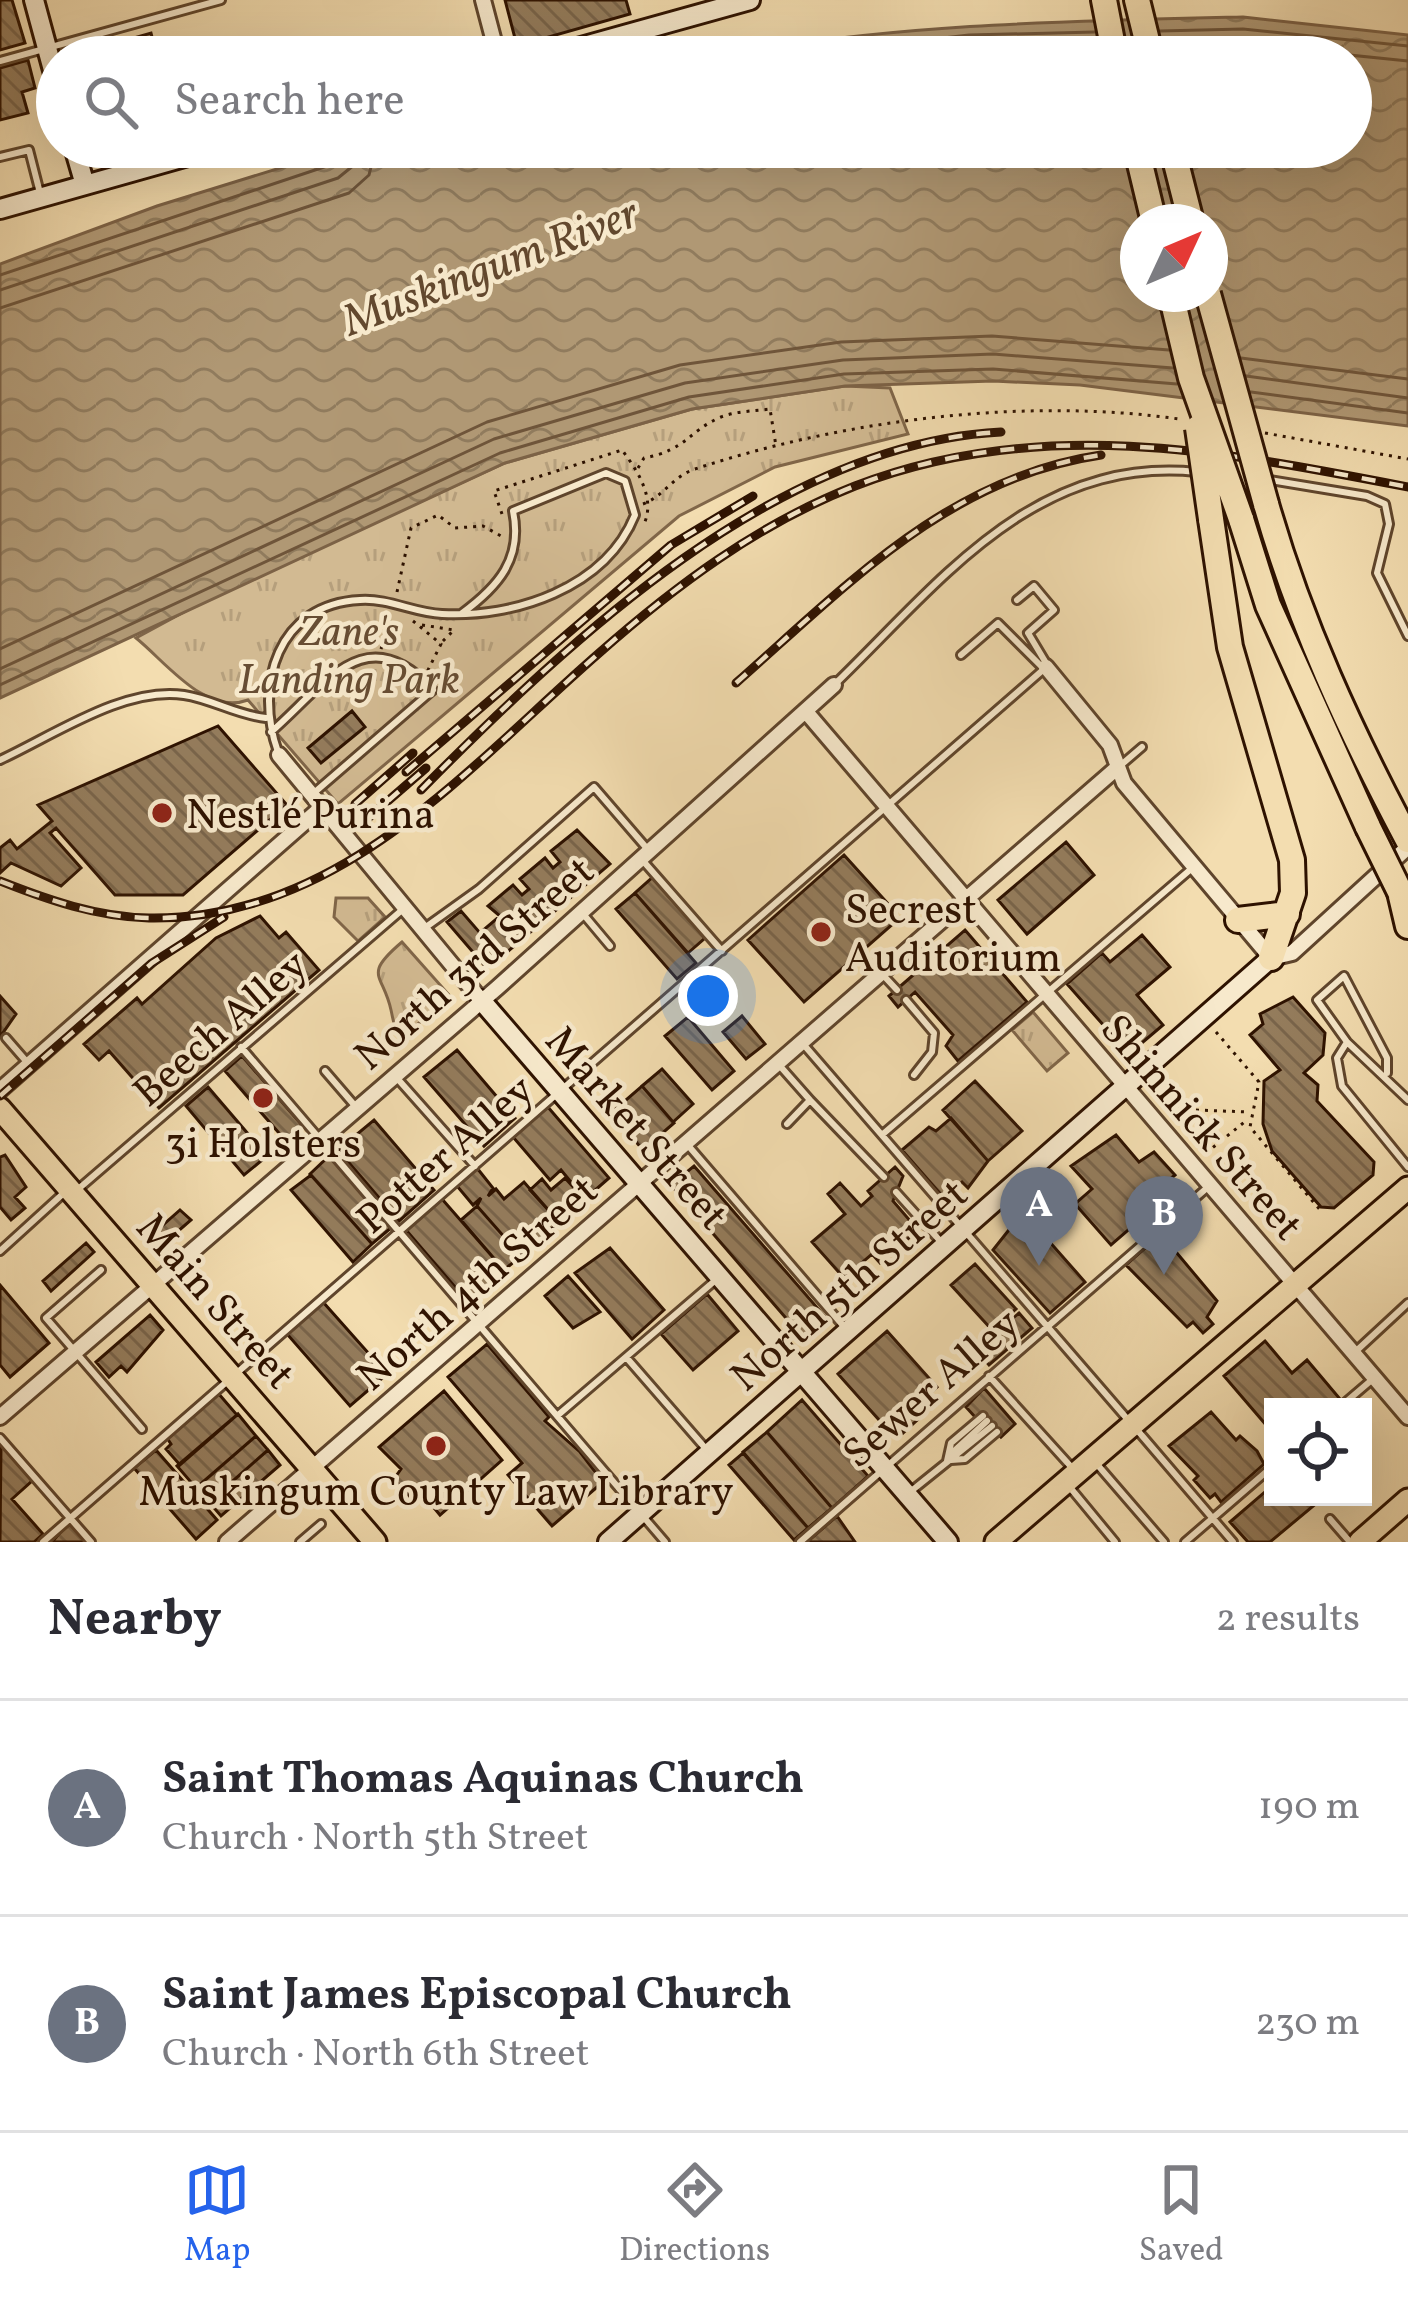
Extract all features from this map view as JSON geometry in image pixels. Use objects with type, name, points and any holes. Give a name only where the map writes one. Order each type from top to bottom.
[{"type":"highway","points":[[1104,0],[1111,36]]},
{"type":"highway","points":[[1137,0],[1146,36]]},
{"type":"highway","points":[[1141,168],[1150,204]]},
{"type":"highway","points":[[1177,168],[1186,204]]},
{"type":"highway","points":[[1175,312],[1191,378],[1230,647],[1292,860],[1287,914],[1271,958]]},
{"type":"highway","points":[[1213,312],[1292,597],[1334,696],[1408,844]]},
{"type":"highway","points":[[1191,378],[1268,604],[1404,898],[1408,926]]},
{"type":"highway","points":[[1238,920],[1287,914]]},
{"type":"main road","points":[[34,0],[44,36]]},
{"type":"main road","points":[[612,36],[708,6],[750,0]]},
{"type":"main road","points":[[80,168],[85,184]]},
{"type":"main road","points":[[0,209],[143,168]]},
{"type":"main road","name":"North 5th Street","points":[[608,1542],[1271,958]]},
{"type":"main road","name":"Market Street","points":[[481,1000],[948,1542]]},
{"type":"main road","name":"Main Street","points":[[1,1106],[373,1541]]},
{"type":"main road","points":[[997,1542],[1408,1188]]},
{"type":"main road","points":[[1360,1542],[1408,1500]]},
{"type":"street","points":[[482,0],[492,36]]},
{"type":"street","points":[[1046,667],[1110,745],[1124,783],[1271,958]]},
{"type":"street","name":"North 3rd Street","points":[[0,1417],[808,714],[834,685]]},
{"type":"street","name":"Shinnick Street","points":[[808,714],[1408,1417]]},
{"type":"street","name":"Market Street","points":[[279,755],[481,1000]]},
{"type":"street","name":"North 4th Street","points":[[231,1541],[1118,767]]},
{"type":"street","points":[[1,1106],[29,1064],[317,801]]},
{"type":"street","name":"North 5th Street","points":[[1271,958],[1292,953],[1408,844]]},
{"type":"lane","points":[[93,36],[221,0]]},
{"type":"lane","points":[[0,61],[36,52]]},
{"type":"lane","points":[[0,158],[29,150],[41,197]]},
{"type":"lane","points":[[834,685],[1003,525],[1038,500],[1090,482],[1144,472],[1301,482],[1385,504],[1389,524],[1377,573],[1408,636]]},
{"type":"lane","points":[[279,755],[266,718],[273,663],[289,638],[316,614],[356,600],[482,618],[517,610],[570,584],[617,544],[633,521],[635,506],[625,481],[606,473],[513,511],[517,530],[508,568],[489,593],[461,614]]},
{"type":"lane","points":[[961,656],[998,623],[1036,667],[1046,667],[1047,657],[1028,633],[1054,610],[1034,586],[1017,600]]},
{"type":"lane","points":[[271,732],[333,673],[380,655],[422,678],[433,690],[317,801]]},
{"type":"lane","name":"Potter Alley","points":[[43,1542],[1046,667]]},
{"type":"lane","points":[[0,760],[150,692],[190,695],[234,715],[266,718]]},
{"type":"lane","points":[[1118,767],[1142,747]]},
{"type":"lane","points":[[423,929],[478,889],[593,788],[722,951]]},
{"type":"lane","points":[[882,1135],[1193,866]]},
{"type":"lane","name":"Beech Alley","points":[[0,1251],[405,908]]},
{"type":"lane","points":[[581,912],[610,946]]},
{"type":"lane","points":[[881,973],[897,990]]},
{"type":"lane","points":[[1387,1075],[1387,1058],[1344,976],[1317,1000],[1347,1042],[1387,1075],[1408,1100]]},
{"type":"lane","points":[[906,1000],[934,1034],[932,1052],[914,1075]]},
{"type":"lane","points":[[5,1038],[29,1064]]},
{"type":"lane","points":[[802,1042],[1233,1542]]},
{"type":"lane","points":[[1347,1042],[1337,1058],[1342,1086],[1408,1167]]},
{"type":"lane","points":[[241,1047],[665,1542]]},
{"type":"lane","points":[[778,1063],[884,1177]]},
{"type":"lane","points":[[325,1071],[356,1107]]},
{"type":"lane","points":[[394,1074],[475,1166]]},
{"type":"lane","points":[[787,1124],[810,1100]]},
{"type":"lane","points":[[686,1143],[848,1332]]},
{"type":"lane","name":"Sewer Alley","points":[[800,1542],[1210,1184]]},
{"type":"lane","points":[[896,1192],[944,1246]]},
{"type":"lane","points":[[101,1270],[46,1318],[142,1429]]},
{"type":"lane","points":[[557,1416],[719,1277]]},
{"type":"lane","points":[[1354,1353],[1408,1303]]},
{"type":"lane","points":[[626,1357],[710,1454]]},
{"type":"lane","points":[[989,1376],[1079,1472],[1164,1542]]},
{"type":"lane","points":[[1350,1398],[1375,1377]]},
{"type":"lane","points":[[1013,1403],[1004,1411],[1013,1403]]},
{"type":"lane","points":[[908,1495],[947,1461],[990,1423],[952,1443],[947,1461]]},
{"type":"lane","points":[[0,1438],[91,1542]]},
{"type":"lane","points":[[1079,1472],[1115,1542]]},
{"type":"lane","points":[[1185,1542],[1264,1474]]},
{"type":"lane","points":[[1330,1519],[1350,1542]]},
{"type":"lane","points":[[300,1542],[321,1524]]},
{"type":"path","points":[[637,469],[644,458],[674,452],[718,418],[731,415],[770,409],[777,447]]},
{"type":"path","points":[[635,506],[649,503],[683,474],[892,422],[961,415],[1192,422]]},
{"type":"path","points":[[1257,432],[1408,459]]},
{"type":"path","points":[[398,592],[411,528],[418,520],[438,515],[461,530],[483,526],[506,539],[505,547]]},
{"type":"path","points":[[386,590],[407,596]]},
{"type":"path","points":[[378,613],[398,616]]},
{"type":"path","points":[[380,655],[390,614]]},
{"type":"path","points":[[295,646],[334,617]]},
{"type":"path","points":[[408,619],[454,630],[422,678]]},
{"type":"path","points":[[419,624],[441,644]]},
{"type":"path","points":[[1216,1032],[1258,1082],[1250,1127],[1321,1210]]},
{"type":"path","points":[[1169,1108],[1251,1115]]},
{"type":"path","points":[[1206,1153],[1251,1115]]},
{"type":"green space","name":"Zane's Landing Park","points":[[845,386],[890,388],[908,434],[775,467],[679,516],[338,804],[248,700],[232,703],[201,693],[136,638],[221,592],[505,463],[692,409]]},
{"type":"green space","points":[[336,898],[368,898],[385,917],[358,941],[334,917]]},
{"type":"green space","points":[[402,942],[450,996],[403,1037],[378,975],[382,962]]},
{"type":"green space","points":[[1033,1012],[1068,1053],[1047,1071],[1012,1030]]},
{"type":"water","name":"Muskingum River","points":[[1243,17],[1408,35],[1408,426],[1080,385],[993,381],[845,386],[692,409],[505,463],[0,698],[0,264],[157,206],[280,168],[1372,168],[1372,36],[857,36]]},
{"type":"building","points":[[0,0],[12,0],[25,43],[0,50]]},
{"type":"building","points":[[505,0],[626,0],[630,14],[552,36],[514,36]]},
{"type":"building","points":[[28,60],[35,88],[22,92],[28,113],[0,120],[0,68]]},
{"type":"building","points":[[352,711],[365,727],[321,763],[308,748]]},
{"type":"building","name":"Nestlé Purina","points":[[218,726],[287,805],[183,895],[115,895],[56,828],[50,833],[81,868],[61,886],[11,863],[0,873],[0,848],[10,840],[17,849],[52,821],[38,805]]},
{"type":"building","points":[[577,830],[610,864],[493,964],[484,965],[447,922],[461,911],[480,933],[500,916],[488,906],[513,885],[522,895],[529,889],[520,879],[545,858],[553,868],[560,862],[551,851]]},
{"type":"building","points":[[1066,842],[1094,875],[1027,934],[998,900]]},
{"type":"building","name":"Secrest Auditorium","points":[[844,855],[890,906],[894,923],[804,1002],[748,940]]},
{"type":"building","points":[[653,877],[705,938],[688,953],[635,893]]},
{"type":"building","points":[[635,893],[696,963],[677,979],[616,909]]},
{"type":"building","points":[[260,916],[279,938],[286,932],[319,970],[159,1108],[109,1051],[99,1060],[84,1044],[137,998],[142,1004],[216,938]]},
{"type":"building","points":[[965,930],[1027,1002],[958,1061],[946,1046],[953,1035],[915,992],[898,1007],[889,996]]},
{"type":"building","points":[[1142,935],[1170,967],[1137,995],[1163,1025],[1129,1054],[1067,984],[1102,953],[1110,962]]},
{"type":"building","points":[[0,996],[16,1014],[0,1037]]},
{"type":"building","points":[[1293,997],[1325,1033],[1323,1055],[1304,1073],[1318,1085],[1317,1101],[1374,1162],[1373,1175],[1334,1208],[1321,1207],[1272,1151],[1263,1124],[1264,1081],[1280,1070],[1250,1035],[1263,1024],[1260,1014]]},
{"type":"building","points":[[742,1016],[765,1044],[746,1059],[723,1032]]},
{"type":"building","points":[[688,1017],[734,1071],[712,1090],[665,1036]]},
{"type":"building","points":[[457,1050],[515,1118],[484,1146],[424,1077]]},
{"type":"building","name":"3i Holsters","points":[[242,1056],[302,1125],[285,1140],[225,1071]]},
{"type":"building","points":[[662,1069],[693,1104],[673,1122],[642,1086]]},
{"type":"building","points":[[975,1081],[1022,1131],[988,1161],[943,1110]]},
{"type":"building","points":[[642,1086],[674,1123],[643,1150],[611,1113]]},
{"type":"building","points":[[208,1087],[267,1156],[244,1175],[186,1106]]},
{"type":"building","points":[[547,1106],[609,1178],[585,1199],[561,1170],[550,1180],[513,1137]]},
{"type":"building","points":[[951,1118],[988,1161],[968,1188],[962,1182],[944,1198],[902,1150],[929,1127],[936,1131]]},
{"type":"building","points":[[374,1120],[434,1190],[399,1221],[338,1150]]},
{"type":"building","points":[[1116,1135],[1139,1162],[1154,1152],[1175,1175],[1169,1180],[1190,1196],[1154,1227],[1143,1233],[1135,1224],[1111,1245],[1075,1204],[1092,1189],[1071,1166]]},
{"type":"building","points":[[5,1155],[26,1187],[15,1197],[25,1208],[11,1220],[0,1207],[0,1157]]},
{"type":"building","points":[[329,1156],[392,1227],[372,1244],[310,1174]]},
{"type":"building","points":[[694,1166],[827,1319],[804,1339],[671,1185]]},
{"type":"building","points":[[895,1167],[903,1176],[893,1201],[918,1230],[880,1263],[872,1254],[844,1278],[812,1242],[845,1214],[828,1194],[840,1183],[861,1206],[872,1196],[868,1191]]},
{"type":"building","points":[[477,1168],[493,1188],[488,1196],[496,1189],[504,1199],[524,1182],[559,1222],[521,1256],[477,1206],[481,1198],[473,1205],[457,1186]]},
{"type":"building","points":[[311,1175],[372,1244],[353,1262],[291,1190]]},
{"type":"building","points":[[565,1178],[585,1200],[559,1222],[530,1190],[542,1179],[551,1190]]},
{"type":"building","points":[[442,1199],[504,1270],[468,1302],[406,1230]]},
{"type":"building","points":[[477,1206],[521,1256],[504,1270],[461,1220]]},
{"type":"building","points":[[180,1210],[191,1220],[154,1252],[145,1241]]},
{"type":"building","points":[[1016,1221],[1024,1231],[1033,1223],[1085,1282],[1050,1313],[993,1250]]},
{"type":"building","points":[[1161,1234],[1217,1301],[1207,1317],[1213,1324],[1203,1333],[1193,1322],[1187,1327],[1126,1265]]},
{"type":"building","points":[[86,1243],[94,1252],[51,1291],[43,1281]]},
{"type":"building","points":[[610,1248],[664,1310],[632,1339],[575,1273]]},
{"type":"building","points":[[975,1264],[1016,1309],[992,1330],[951,1285]]},
{"type":"building","points":[[568,1276],[600,1312],[573,1328],[545,1296]]},
{"type":"building","points":[[0,1285],[49,1343],[10,1377],[0,1365]]},
{"type":"building","points":[[707,1294],[738,1331],[693,1370],[661,1334]]},
{"type":"building","points":[[323,1302],[387,1374],[350,1406],[287,1334]]},
{"type":"building","points":[[1019,1313],[1032,1328],[989,1365],[976,1350]]},
{"type":"building","points":[[150,1315],[163,1330],[127,1372],[121,1366],[109,1377],[96,1362]]},
{"type":"building","points":[[887,1331],[937,1387],[920,1402],[927,1411],[903,1433],[895,1423],[888,1430],[838,1374]]},
{"type":"building","points":[[1265,1341],[1292,1373],[1307,1360],[1339,1398],[1264,1398],[1264,1423],[1224,1376]]},
{"type":"building","points":[[487,1344],[549,1417],[545,1421],[580,1452],[603,1482],[552,1526],[508,1475],[522,1463],[448,1377]]},
{"type":"building","points":[[984,1388],[1015,1424],[1001,1437],[981,1414],[975,1417],[966,1407]]},
{"type":"building","points":[[444,1391],[502,1460],[440,1515],[420,1491],[411,1498],[394,1479],[401,1469],[379,1447]]},
{"type":"building","points":[[218,1393],[237,1415],[180,1465],[166,1449],[171,1444],[167,1438]]},
{"type":"building","points":[[802,1400],[868,1476],[832,1508],[767,1432]]},
{"type":"building","points":[[1211,1412],[1236,1440],[1240,1436],[1257,1451],[1264,1464],[1221,1502],[1215,1494],[1210,1498],[1194,1480],[1198,1476],[1169,1446]]},
{"type":"building","points":[[238,1414],[256,1436],[196,1488],[177,1466]]},
{"type":"building","points":[[767,1432],[832,1508],[808,1528],[743,1452]]},
{"type":"building","points":[[256,1436],[268,1450],[209,1502],[196,1488]]},
{"type":"building","points":[[1,1443],[33,1480],[12,1499],[43,1534],[34,1542],[0,1542]]},
{"type":"building","points":[[156,1450],[217,1520],[196,1539],[134,1468]]},
{"type":"building","points":[[268,1450],[280,1465],[221,1516],[209,1502]]},
{"type":"building","points":[[743,1453],[808,1528],[794,1540],[729,1465]]},
{"type":"building","points":[[1264,1493],[1264,1506],[1313,1506],[1270,1542],[1248,1542],[1230,1522]]},
{"type":"building","points":[[837,1516],[855,1542],[807,1542]]},
{"type":"building","points":[[71,1520],[90,1542],[52,1542]]},
{"type":"railway","points":[[421,790],[611,613],[683,558],[759,510],[837,471],[918,444],[1001,432]]},
{"type":"railway","points":[[0,881],[73,906],[149,918],[217,912],[281,894],[340,866],[395,830],[448,789],[627,629],[719,559],[819,501],[924,464],[992,451],[1130,446],[1269,462],[1408,487]]},
{"type":"railway","points":[[736,683],[860,574],[948,511],[1046,467],[1101,455]]},
{"type":"railway","points":[[406,772],[671,545],[753,496]]},
{"type":"railway","points":[[355,804],[413,753]]},
{"type":"railway","points":[[367,819],[426,768]]},
{"type":"railway","points":[[0,1096],[152,963],[224,917]]},
{"type":"place","name":"Nestlé Purina","points":[[162,813]]},
{"type":"place","name":"Secrest Auditorium","points":[[821,932]]},
{"type":"place","name":"3i Holsters","points":[[263,1098]]},
{"type":"place","name":"Saint Thomas Aquinas Church","points":[[1039,1266]]},
{"type":"place","name":"Saint James Episcopal Church","points":[[1164,1275]]},
{"type":"place","name":"Muskingum County Law Library","points":[[436,1446]]}]
